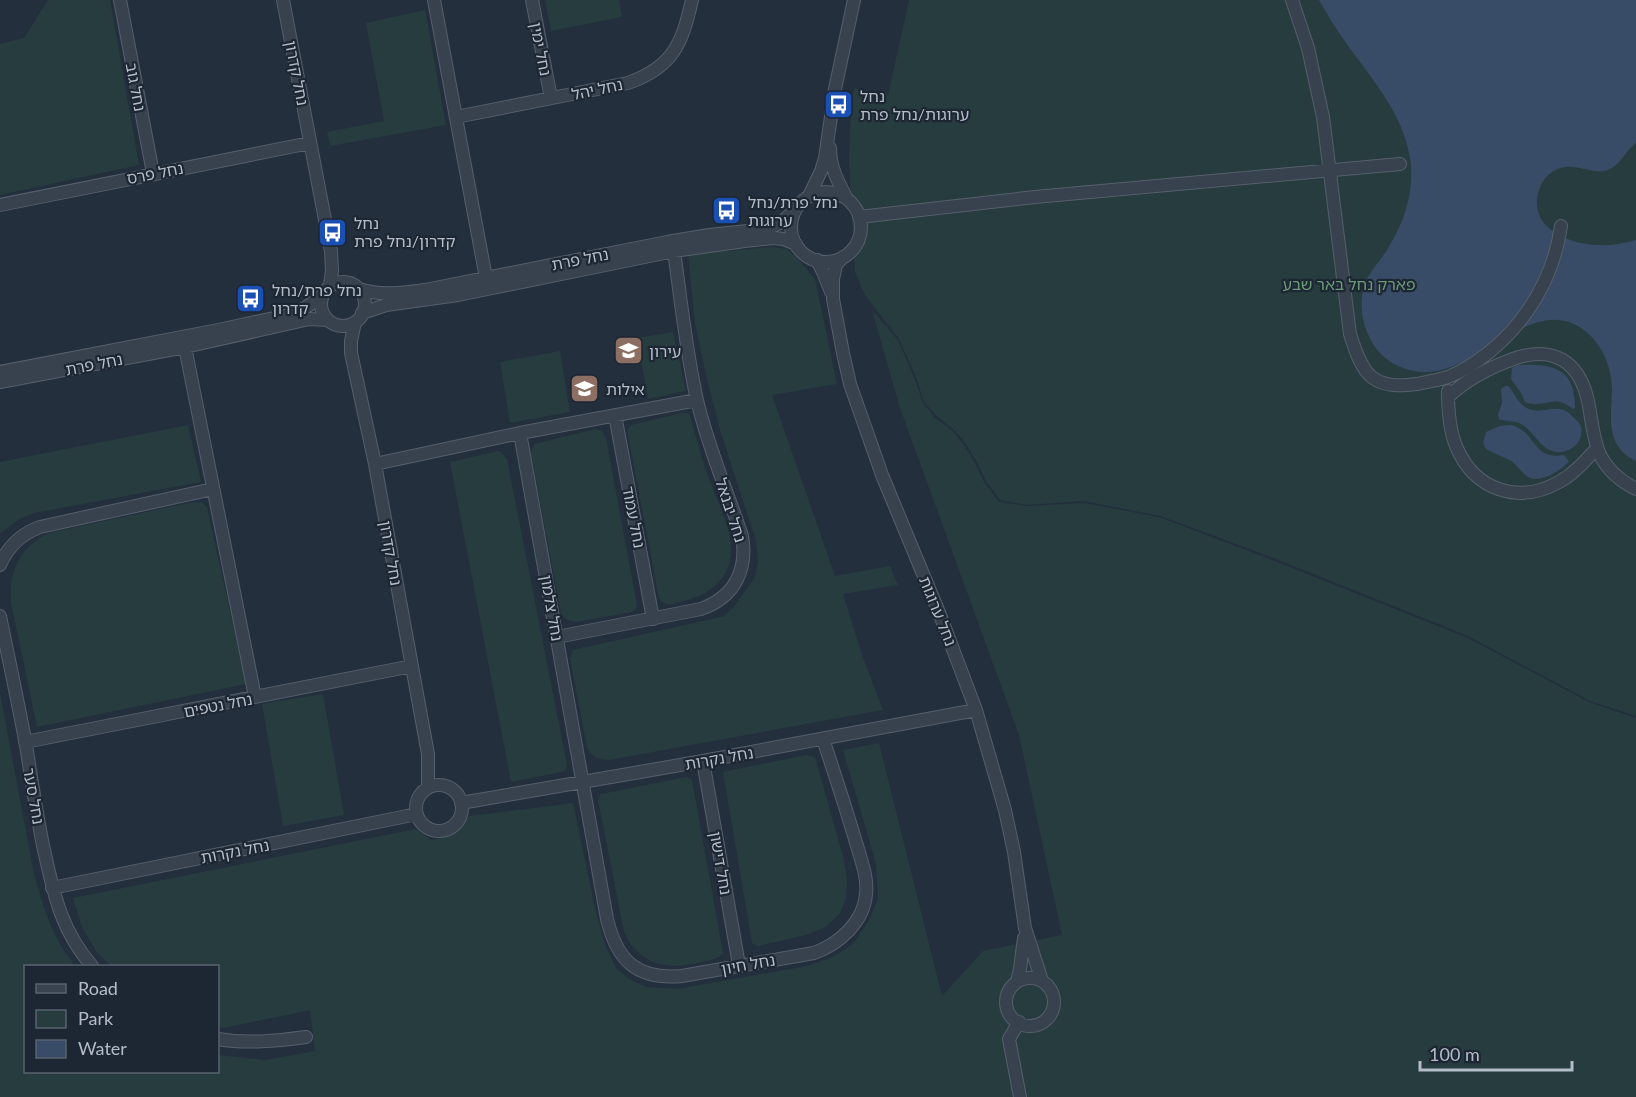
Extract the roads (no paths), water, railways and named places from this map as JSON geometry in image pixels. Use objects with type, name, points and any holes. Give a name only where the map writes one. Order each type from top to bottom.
[{"type":"street","name":"נחל גוב","points":[[120,0],[153,173]]},
{"type":"street","name":"נחל קדרון","points":[[283,0],[331,251],[332,271],[327,290]]},
{"type":"street","points":[[434,0],[486,278]]},
{"type":"street","name":"נחל ימין","points":[[532,0],[551,98]]},
{"type":"street","name":"נחל יהל","points":[[456,117],[628,83],[643,77],[668,59],[678,46],[685,30],[692,0]]},
{"type":"street","points":[[829,130],[830,158],[834,174],[855,208],[859,217],[860,229],[855,245],[843,257],[833,261],[816,260],[805,254],[796,244],[791,229],[796,209],[808,196],[825,158],[829,130],[835,89],[854,0]]},
{"type":"street","points":[[1292,0],[1308,48],[1323,117],[1350,334],[1356,353],[1371,377],[1384,384],[1400,387],[1448,377],[1489,352],[1520,321],[1542,288],[1555,254],[1561,226]]},
{"type":"street","name":"נחל פרס","points":[[0,205],[310,143]]},
{"type":"street","points":[[859,217],[1035,197],[1400,165]]},
{"type":"street","points":[[808,196],[816,193],[833,193],[848,200]]},
{"type":"street","name":"נחל פרת","points":[[355,286],[375,293],[397,293],[443,287],[709,235],[766,229],[782,222],[796,209]]},
{"type":"street","name":"נחל פרת","points":[[358,317],[386,305],[450,297],[674,251],[763,239],[783,239],[796,244]]},
{"type":"street","name":"נחל קדרון","points":[[331,251],[337,264],[355,286]]},
{"type":"street","name":"נחל יבנאל","points":[[557,636],[711,606],[728,592],[740,574],[744,560],[742,536],[712,453],[698,400],[685,333],[674,251]]},
{"type":"street","name":"נחל ערוגות","points":[[833,299],[836,265],[843,257]]},
{"type":"street","name":"נחל ערוגות","points":[[816,260],[833,299],[843,353],[860,414],[878,465],[940,615],[976,710],[1005,810],[1014,852],[1025,928],[1041,981]]},
{"type":"street","points":[[341,282],[355,286],[364,300],[358,317],[346,325],[331,322],[321,309],[327,290],[341,282]]},
{"type":"street","name":"נחל פרת","points":[[0,372],[288,315],[305,308],[327,290]]},
{"type":"street","name":"נחל קדרון","points":[[358,317],[351,341],[351,353],[375,464],[428,754],[432,767],[443,786]]},
{"type":"street","name":"נחל פרת","points":[[0,382],[185,347],[309,319],[331,322]]},
{"type":"street","name":"נחל קדרון","points":[[331,322],[342,334],[351,353]]},
{"type":"street","points":[[185,347],[255,698]]},
{"type":"street","points":[[1448,397],[1474,377],[1507,361],[1538,354],[1559,357],[1574,369],[1584,386],[1601,458],[1612,473],[1636,489]]},
{"type":"street","points":[[1448,377],[1452,436],[1462,458],[1479,478],[1502,491],[1524,494],[1547,488],[1569,476],[1597,448]]},
{"type":"street","points":[[375,464],[520,433],[698,400]]},
{"type":"street","name":"נחל עמוד","points":[[615,416],[653,619]]},
{"type":"street","name":"נחל צלמון","points":[[520,433],[584,783]]},
{"type":"street","points":[[0,565],[15,542],[40,526],[213,489]]},
{"type":"street","name":"נחל סער","points":[[0,616],[52,888],[64,923],[91,965]]},
{"type":"street","name":"נחל נטפים","points":[[25,742],[411,666]]},
{"type":"street","name":"נחל נקרות","points":[[461,803],[584,783],[976,710]]},
{"type":"street","name":"נחל חיון","points":[[584,783],[607,919],[614,943],[625,958],[640,970],[655,976],[682,976],[814,953],[837,941],[848,932],[862,909],[866,893],[863,870],[823,739]]},
{"type":"street","name":"נחל קדרון","points":[[428,754],[428,788]]},
{"type":"street","name":"נחל דישון","points":[[703,761],[739,965]]},
{"type":"street","points":[[443,786],[454,792],[461,803],[461,813],[454,824],[440,831],[430,829],[422,823],[416,808],[421,794],[428,788],[443,786]]},
{"type":"street","name":"נחל נקרות","points":[[52,888],[417,814]]},
{"type":"street","name":"נחל ערוגות","points":[[1017,982],[1025,928]]},
{"type":"street","points":[[1027,978],[1041,981],[1047,985],[1053,995],[1051,1013],[1043,1021],[1025,1025],[1010,1015],[1006,1004],[1008,993],[1017,982],[1027,978]]},
{"type":"street","points":[[1019,1022],[1009,1039],[1020,1097]]},
{"type":"street","points":[[219,1039],[266,1042],[306,1036]]},
{"type":"water","points":[[1319,0],[1636,0],[1636,143],[1610,169],[1596,171],[1568,167],[1552,172],[1546,177],[1538,191],[1537,199],[1542,220],[1549,228],[1568,239],[1604,245],[1636,240],[1636,461],[1619,448],[1612,430],[1612,390],[1607,361],[1591,337],[1576,325],[1555,320],[1535,323],[1471,358],[1449,367],[1427,372],[1397,365],[1386,359],[1374,345],[1363,321],[1363,290],[1368,277],[1389,247],[1404,215],[1411,185],[1411,165],[1403,133],[1389,103],[1342,38]]},
{"type":"water","points":[[1518,365],[1551,367],[1566,376],[1574,394],[1575,408],[1554,401],[1538,404],[1525,402],[1511,379],[1512,368]]},
{"type":"water","points":[[1508,386],[1522,405],[1530,410],[1559,409],[1569,413],[1578,422],[1582,433],[1575,446],[1561,452],[1548,450],[1521,424],[1499,419],[1502,403],[1501,389]]},
{"type":"water","points":[[1510,425],[1519,428],[1545,454],[1564,455],[1569,461],[1550,475],[1538,479],[1528,477],[1511,461],[1486,449],[1483,443],[1486,432],[1500,426]]},
{"type":"place","name":"נחל ערוגות/נחל פרת","points":[[839,105]]},
{"type":"place","name":"נחל פרת/נחל ערוגות","points":[[727,211]]},
{"type":"place","name":"נחל קדרון/נחל פרת","points":[[333,232]]},
{"type":"place","name":"נחל פרת/נחל קדרון","points":[[251,299]]},
{"type":"place","name":"עירון","points":[[628,351]]},
{"type":"place","name":"אילות","points":[[585,389]]},
{"type":"park label","name":"פארק נחל באר שבע","points":[[1349,284]]}]
